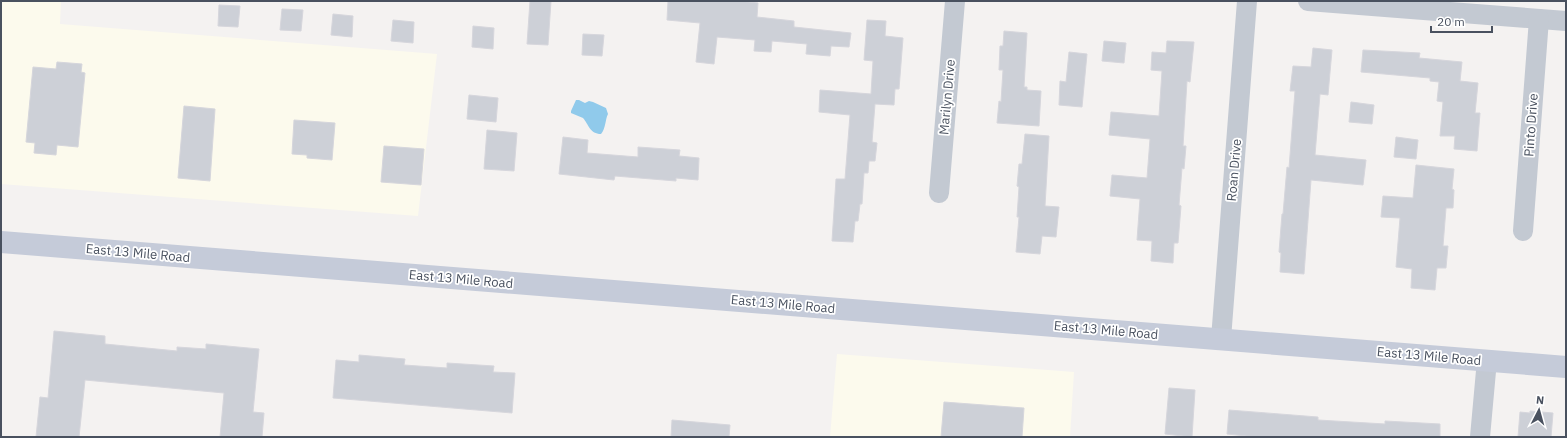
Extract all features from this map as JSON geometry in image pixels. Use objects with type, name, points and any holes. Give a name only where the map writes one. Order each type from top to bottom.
[{"type":"main road","name":"East 13 Mile Road","points":[[1,242],[1566,367]]},
{"type":"street","name":"Marilyn Drive","points":[[940,193],[955,1]]},
{"type":"street","name":"Roan Drive","points":[[1220,339],[1247,1]]},
{"type":"street","points":[[1308,1],[1566,21]]},
{"type":"street","name":"Pinto Drive","points":[[1523,231],[1539,19]]},
{"type":"street","points":[[1480,437],[1486,360]]},
{"type":"shaded area","points":[[1,1],[61,1],[60,24],[437,54],[418,216],[1,184]]},
{"type":"shaded area","points":[[837,354],[1074,372],[1070,437],[830,437]]},
{"type":"water","points":[[576,100],[585,103],[589,101],[593,102],[606,108],[608,114],[601,134],[597,134],[592,131],[583,118],[571,113]]},
{"type":"building","points":[[530,1],[551,1],[548,45],[527,44]]},
{"type":"building","points":[[668,1],[740,1],[758,3],[757,17],[794,21],[794,27],[851,33],[849,47],[831,46],[830,56],[806,54],[807,44],[772,41],[771,52],[754,51],[755,40],[717,37],[714,64],[696,62],[700,23],[667,20]]},
{"type":"building","points":[[219,5],[240,6],[238,27],[218,26]]},
{"type":"building","points":[[282,9],[303,10],[301,31],[280,30]]},
{"type":"building","points":[[333,14],[353,16],[352,37],[331,35]]},
{"type":"building","points":[[393,20],[414,22],[413,43],[391,41]]},
{"type":"building","points":[[867,20],[886,21],[885,36],[903,38],[899,89],[895,89],[894,105],[875,104],[872,142],[877,143],[875,161],[869,161],[868,173],[864,173],[862,204],[860,204],[858,221],[855,221],[853,242],[832,241],[836,179],[845,179],[850,115],[819,112],[820,90],[871,94],[873,61],[864,60]]},
{"type":"building","points":[[473,26],[494,28],[493,49],[472,47]]},
{"type":"building","points":[[1004,31],[1027,33],[1024,87],[1027,87],[1027,90],[1041,91],[1039,126],[997,123],[999,101],[1001,102],[1003,70],[999,70],[1000,46],[1003,46]]},
{"type":"building","points":[[583,34],[604,35],[602,56],[582,55]]},
{"type":"building","points":[[1104,41],[1126,43],[1124,63],[1102,61]]},
{"type":"building","points":[[1167,41],[1194,42],[1190,82],[1187,81],[1183,146],[1186,146],[1184,169],[1182,168],[1178,243],[1174,243],[1173,263],[1151,261],[1152,241],[1137,240],[1140,199],[1110,196],[1112,175],[1147,178],[1150,139],[1109,135],[1111,112],[1159,116],[1162,71],[1151,70],[1152,52],[1166,53]]},
{"type":"building","points":[[1313,48],[1332,50],[1328,95],[1320,94],[1315,155],[1366,160],[1363,185],[1311,180],[1304,274],[1280,272],[1281,253],[1279,252],[1282,214],[1287,167],[1289,168],[1295,91],[1290,91],[1293,66],[1311,67]]},
{"type":"building","points":[[1363,50],[1420,53],[1419,58],[1462,62],[1460,81],[1478,83],[1475,113],[1480,113],[1477,151],[1454,149],[1455,136],[1440,136],[1443,102],[1437,101],[1439,82],[1430,81],[1430,78],[1361,72]]},
{"type":"building","points":[[1069,52],[1087,54],[1082,107],[1059,105],[1060,81],[1066,82]]},
{"type":"building","points":[[57,62],[82,64],[81,72],[85,73],[78,147],[57,145],[56,155],[34,153],[35,143],[26,142],[33,67],[56,69]]},
{"type":"building","points":[[469,95],[498,98],[496,122],[467,119]]},
{"type":"building","points":[[1351,102],[1374,105],[1372,124],[1349,122]]},
{"type":"building","points":[[184,106],[215,109],[210,181],[178,178]]},
{"type":"building","points":[[294,120],[335,123],[332,160],[307,158],[307,155],[292,154]]},
{"type":"building","points":[[487,130],[517,133],[514,171],[484,169]]},
{"type":"building","points":[[1025,134],[1049,136],[1045,206],[1059,207],[1056,237],[1042,236],[1040,254],[1016,252],[1019,217],[1017,217],[1019,187],[1017,186],[1019,164],[1022,164]]},
{"type":"building","points":[[563,137],[588,140],[587,153],[638,157],[638,147],[680,150],[679,156],[699,158],[698,180],[676,178],[676,181],[615,176],[614,180],[559,174]]},
{"type":"building","points":[[1396,137],[1418,140],[1416,159],[1394,157]]},
{"type":"building","points":[[384,146],[424,149],[421,185],[381,182]]},
{"type":"building","points":[[1416,165],[1454,169],[1452,189],[1454,190],[1453,208],[1446,208],[1443,246],[1448,246],[1446,268],[1437,268],[1435,290],[1411,288],[1412,269],[1396,267],[1400,218],[1381,217],[1383,196],[1413,198]]},
{"type":"building","points":[[54,331],[105,336],[105,344],[177,351],[177,347],[206,349],[206,344],[259,349],[253,412],[264,413],[262,437],[220,437],[224,393],[85,380],[79,437],[36,437],[40,397],[48,398]]},
{"type":"building","points":[[359,355],[405,359],[404,365],[447,368],[447,363],[494,366],[493,372],[515,373],[512,413],[333,398],[336,360],[359,362]]},
{"type":"building","points":[[1169,388],[1195,390],[1192,437],[1165,434]]},
{"type":"building","points":[[944,402],[1024,408],[1022,437],[941,437]]},
{"type":"building","points":[[1229,410],[1318,417],[1318,420],[1385,424],[1385,421],[1440,424],[1440,437],[1256,437],[1227,434]]},
{"type":"building","points":[[1530,411],[1553,413],[1551,437],[1518,437],[1520,412],[1530,413]]},
{"type":"building","points":[[672,420],[730,425],[729,437],[671,437]]}]
